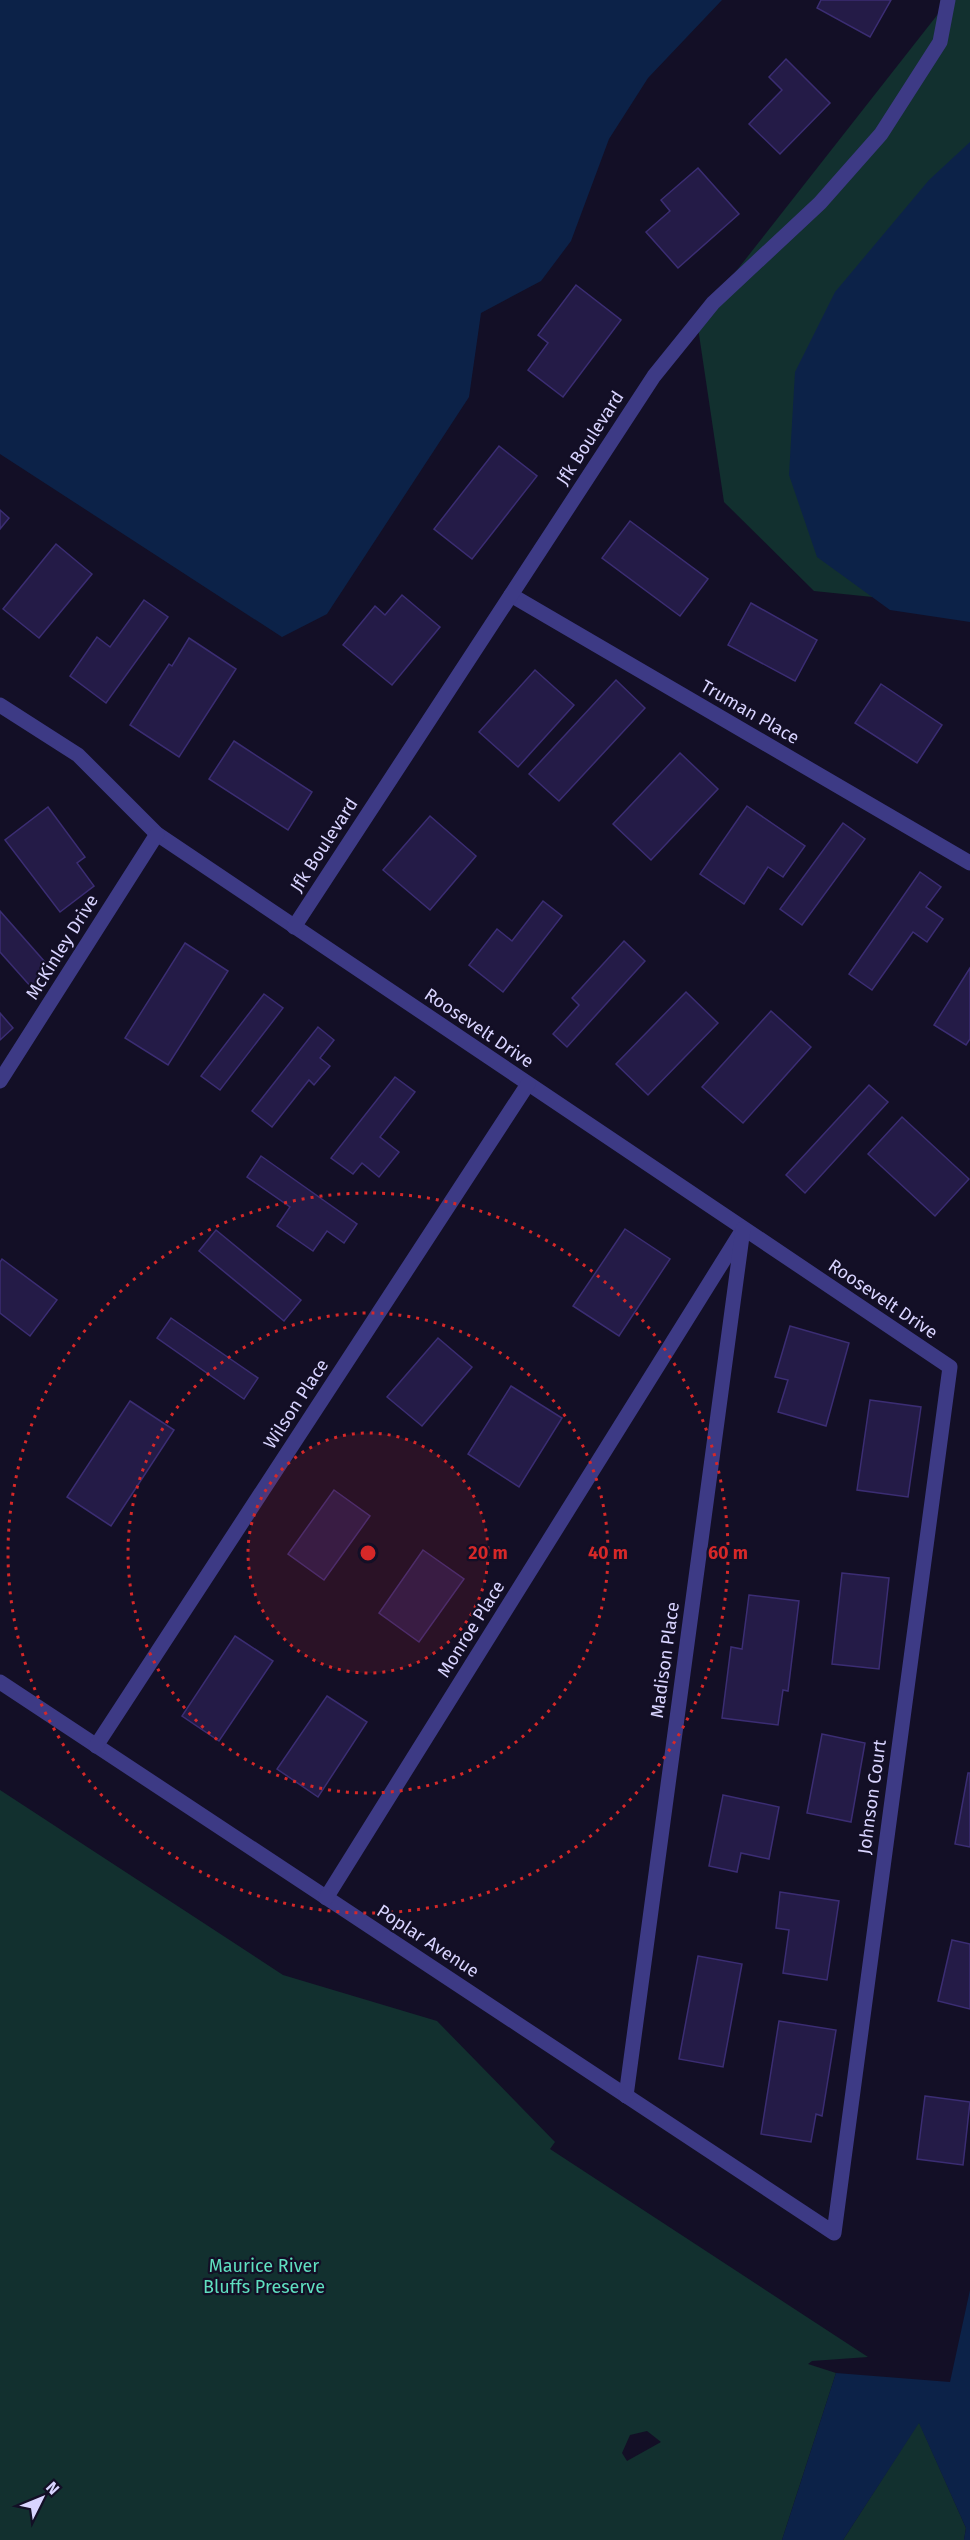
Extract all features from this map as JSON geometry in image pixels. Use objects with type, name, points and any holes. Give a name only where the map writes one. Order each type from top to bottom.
[{"type":"street","name":"Jfk Boulevard","points":[[294,927],[654,376],[713,303],[820,203],[881,134],[940,42],[948,0]]},
{"type":"street","name":"Truman Place","points":[[511,595],[970,863]]},
{"type":"street","name":"Roosevelt Drive","points":[[0,705],[78,755],[157,834],[950,1367]]},
{"type":"street","name":"McKinley Drive","points":[[0,1081],[157,834]]},
{"type":"street","name":"Wilson Place","points":[[96,1746],[528,1084]]},
{"type":"street","name":"Monroe Place","points":[[326,1898],[744,1229]]},
{"type":"street","name":"Madison Place","points":[[626,2096],[744,1229]]},
{"type":"street","name":"Johnson Court","points":[[834,2233],[950,1367]]},
{"type":"street","name":"Poplar Avenue","points":[[0,1682],[834,2233]]},
{"type":"green space","points":[[949,0],[970,0],[970,607],[814,591],[724,502],[697,321]]},
{"type":"green space","name":"Maurice River Bluffs Preserve","points":[[0,1790],[283,1975],[437,2021],[555,2142],[550,2149],[868,2357],[812,2361],[808,2364],[836,2373],[782,2540],[0,2540]],"holes":[[[647,2431],[661,2442],[627,2461],[622,2453],[630,2435]]]},
{"type":"green space","points":[[919,2422],[966,2528],[964,2540],[843,2540]]},
{"type":"water","points":[[0,0],[722,0],[648,78],[609,139],[571,241],[541,281],[481,313],[469,397],[327,614],[282,637],[0,454]]},
{"type":"water","points":[[970,142],[970,622],[890,610],[817,557],[789,475],[795,372],[835,292],[929,180]]},
{"type":"water","points":[[970,2290],[970,2540],[964,2540],[966,2528],[919,2423],[843,2540],[782,2540],[836,2373],[950,2382]]},
{"type":"building","points":[[821,0],[891,0],[870,37],[817,8]]},
{"type":"building","points":[[786,59],[830,103],[780,154],[749,124],[782,90],[769,77]]},
{"type":"building","points":[[698,168],[739,214],[678,268],[646,232],[670,211],[661,200]]},
{"type":"building","points":[[576,285],[621,320],[563,397],[528,370],[548,343],[538,335]]},
{"type":"building","points":[[499,446],[537,476],[472,559],[434,529]]},
{"type":"building","points":[[0,510],[9,518],[0,529]]},
{"type":"building","points":[[630,521],[708,579],[680,616],[602,558]]},
{"type":"building","points":[[56,544],[92,574],[39,638],[3,609]]},
{"type":"building","points":[[402,595],[440,627],[392,685],[343,645],[375,606],[385,615]]},
{"type":"building","points":[[144,600],[168,617],[106,703],[70,676],[97,637],[110,647]]},
{"type":"building","points":[[751,603],[817,640],[795,681],[728,645]]},
{"type":"building","points":[[189,638],[236,669],[179,757],[130,725],[169,664],[172,666]]},
{"type":"building","points":[[535,670],[574,705],[518,767],[479,732]]},
{"type":"building","points":[[616,680],[645,708],[559,801],[529,774]]},
{"type":"building","points":[[881,684],[942,725],[917,763],[855,723]]},
{"type":"building","points":[[234,741],[312,792],[288,830],[209,779]]},
{"type":"building","points":[[680,753],[718,789],[651,860],[613,824]]},
{"type":"building","points":[[747,806],[805,846],[783,877],[768,867],[744,904],[700,874]]},
{"type":"building","points":[[48,807],[85,857],[77,863],[94,886],[60,912],[5,840]]},
{"type":"building","points":[[430,816],[476,856],[430,910],[383,870]]},
{"type":"building","points":[[843,823],[865,839],[802,925],[780,909]]},
{"type":"building","points":[[920,872],[941,887],[926,907],[943,919],[927,942],[913,932],[872,990],[849,974]]},
{"type":"building","points":[[543,901],[562,916],[503,992],[469,965],[497,929],[512,941]]},
{"type":"building","points":[[0,911],[52,970],[32,988],[0,952]]},
{"type":"building","points":[[624,941],[645,961],[567,1047],[553,1034],[579,1005],[572,998]]},
{"type":"building","points":[[185,943],[228,971],[168,1065],[125,1038]]},
{"type":"building","points":[[970,968],[970,1039],[966,1045],[934,1025]]},
{"type":"building","points":[[686,992],[718,1023],[648,1095],[616,1064]]},
{"type":"building","points":[[264,994],[283,1008],[220,1090],[201,1076]]},
{"type":"building","points":[[771,1011],[811,1047],[743,1123],[702,1087]]},
{"type":"building","points":[[0,1013],[13,1028],[0,1040]]},
{"type":"building","points":[[318,1027],[334,1040],[320,1058],[330,1066],[314,1085],[309,1080],[272,1127],[252,1111]]},
{"type":"building","points":[[395,1077],[415,1092],[380,1137],[399,1152],[379,1177],[362,1163],[353,1174],[331,1158]]},
{"type":"building","points":[[869,1085],[888,1102],[805,1193],[786,1175]]},
{"type":"building","points":[[902,1117],[969,1179],[935,1216],[868,1154]]},
{"type":"building","points":[[261,1156],[357,1224],[344,1243],[327,1231],[313,1251],[277,1226],[290,1207],[247,1177]]},
{"type":"building","points":[[625,1229],[670,1259],[619,1336],[573,1306]]},
{"type":"building","points":[[216,1230],[301,1300],[284,1321],[199,1251]]},
{"type":"building","points":[[2,1259],[57,1300],[30,1336],[0,1313],[0,1262]]},
{"type":"building","points":[[171,1318],[258,1378],[244,1399],[157,1338]]},
{"type":"building","points":[[790,1326],[849,1343],[826,1426],[778,1412],[788,1380],[775,1377]]},
{"type":"building","points":[[438,1338],[472,1367],[422,1426],[387,1397]]},
{"type":"building","points":[[511,1386],[562,1418],[519,1487],[468,1454]]},
{"type":"building","points":[[870,1400],[921,1407],[908,1497],[857,1490]]},
{"type":"building","points":[[130,1401],[174,1430],[111,1526],[67,1497]]},
{"type":"building","points":[[334,1490],[370,1516],[324,1580],[288,1554]]},
{"type":"building","points":[[423,1550],[464,1579],[419,1642],[379,1613]]},
{"type":"building","points":[[842,1573],[889,1578],[879,1669],[832,1664]]},
{"type":"building","points":[[749,1595],[799,1601],[788,1691],[783,1690],[778,1725],[722,1718],[731,1647],[742,1649]]},
{"type":"building","points":[[235,1636],[273,1661],[219,1741],[182,1716]]},
{"type":"building","points":[[327,1696],[367,1722],[318,1797],[277,1769]]},
{"type":"building","points":[[822,1734],[865,1743],[851,1822],[807,1813]]},
{"type":"building","points":[[968,1773],[970,1773],[970,1847],[955,1844]]},
{"type":"building","points":[[723,1795],[779,1807],[769,1859],[741,1853],[737,1872],[709,1866]]},
{"type":"building","points":[[780,1892],[839,1901],[827,1980],[783,1973],[789,1930],[776,1928]]},
{"type":"building","points":[[952,1940],[970,1944],[970,2009],[938,2001]]},
{"type":"building","points":[[698,1956],[742,1964],[723,2067],[679,2059]]},
{"type":"building","points":[[779,2021],[836,2030],[822,2116],[816,2114],[811,2142],[761,2134]]},
{"type":"building","points":[[925,2096],[970,2102],[963,2165],[917,2159]]}]
